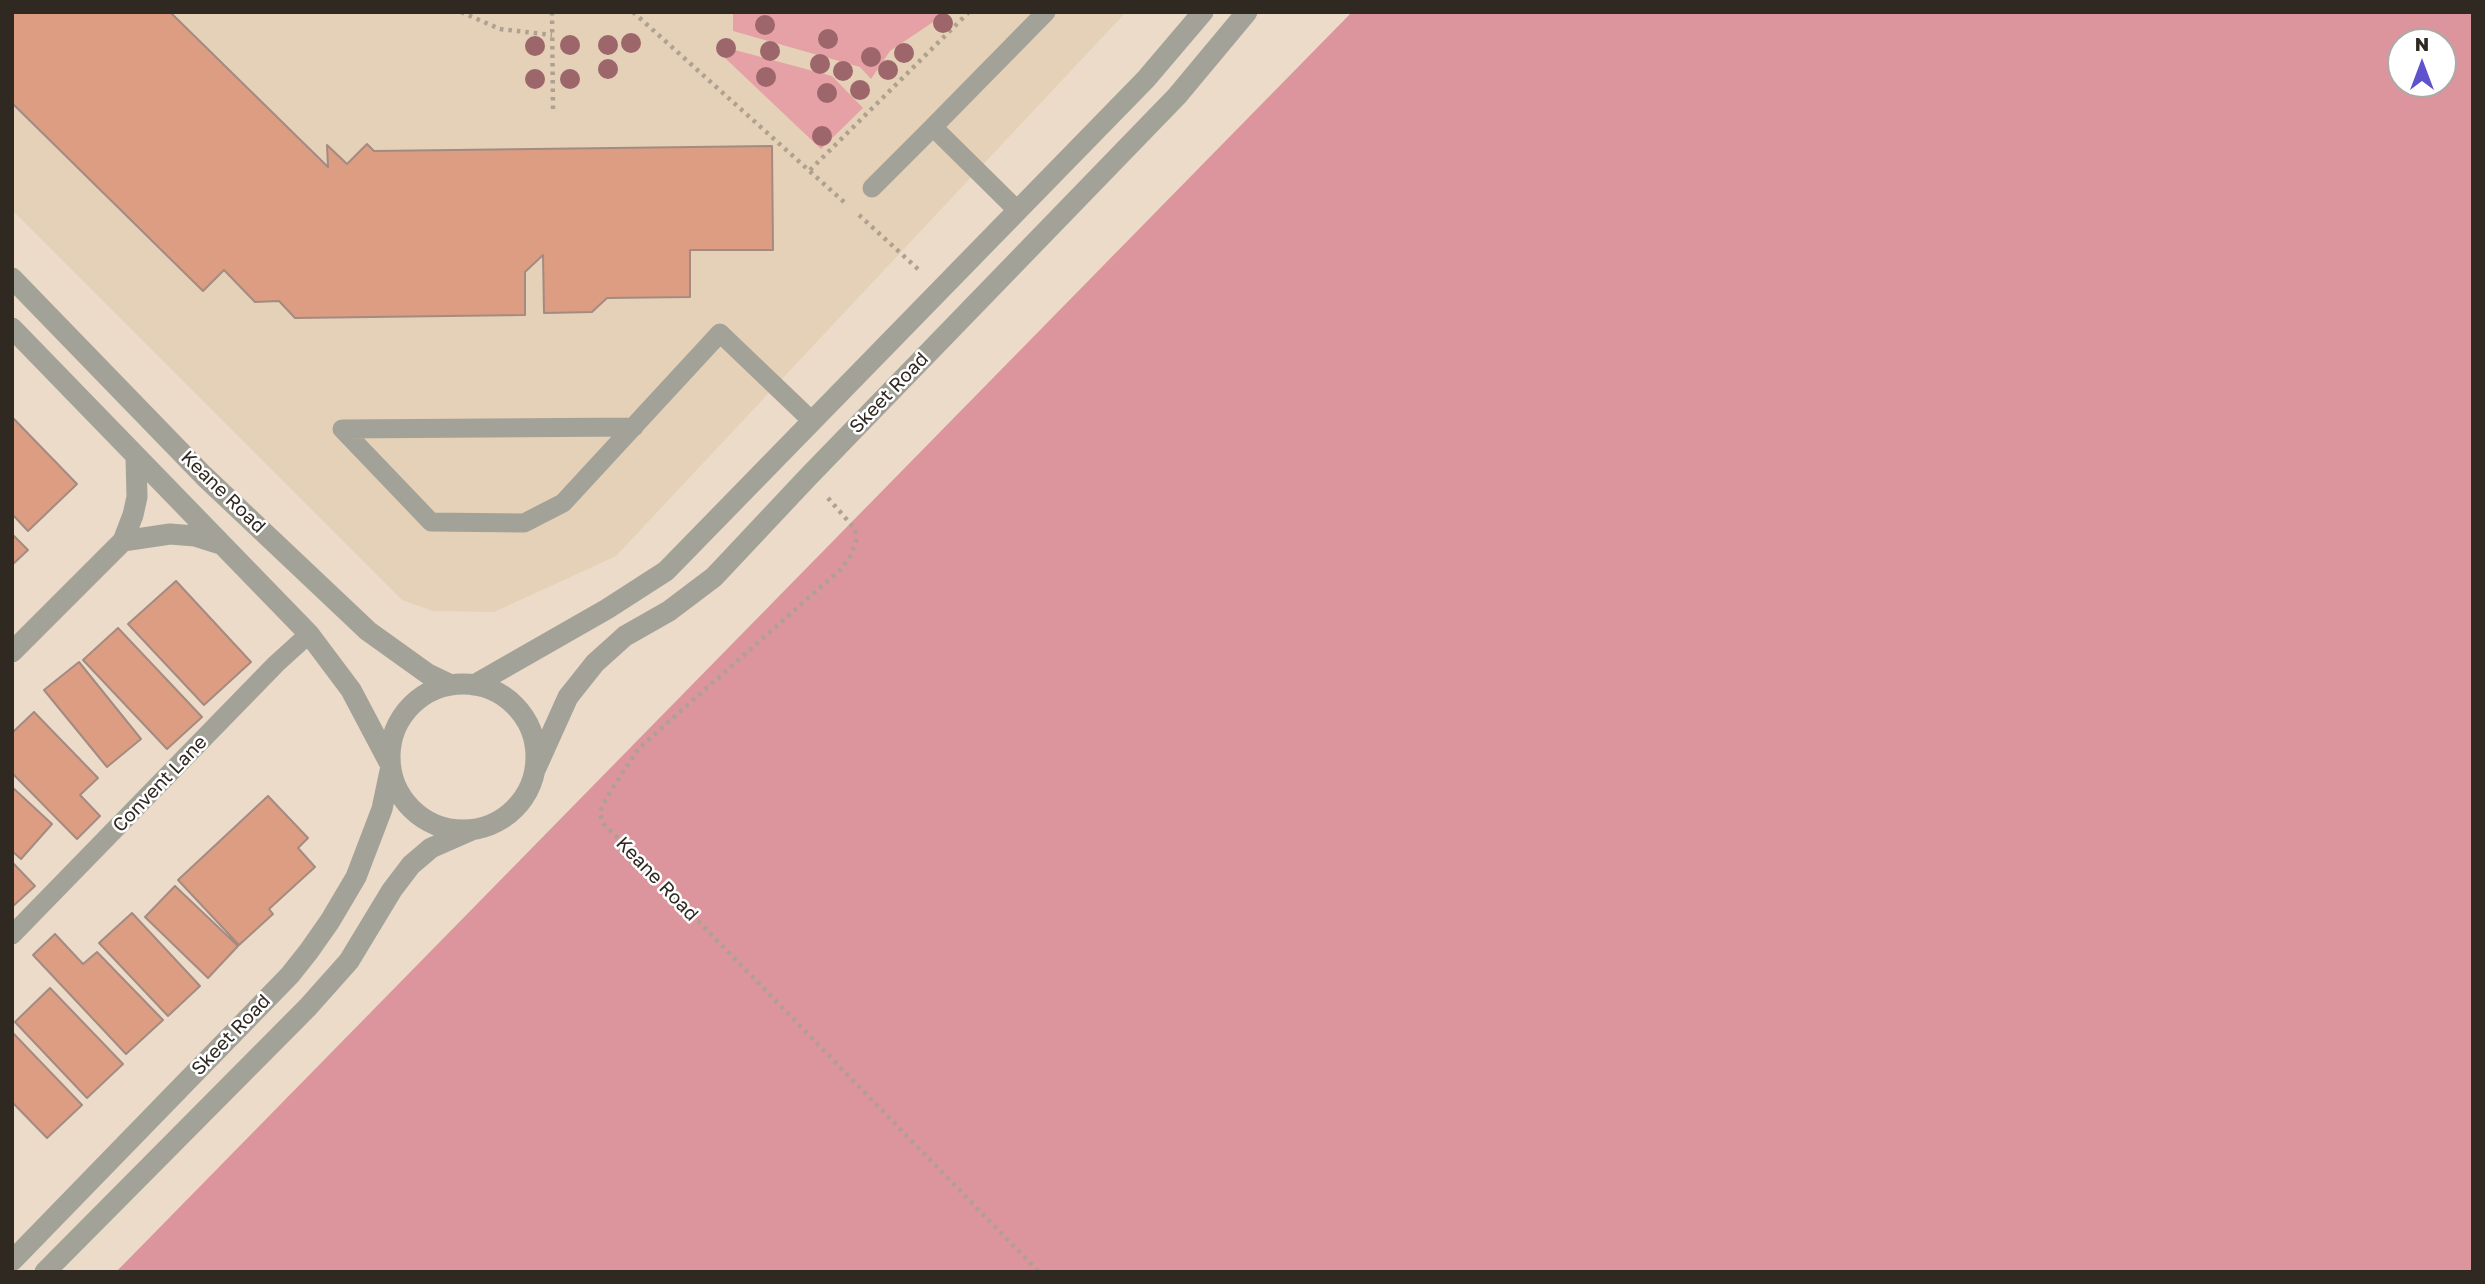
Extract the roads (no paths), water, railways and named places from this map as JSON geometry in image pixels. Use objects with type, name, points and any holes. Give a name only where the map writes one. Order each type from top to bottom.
[{"type":"street","name":"Skeet Road","points":[[474,685],[607,609],[666,571],[1146,79],[1203,12]]},
{"type":"street","name":"Skeet Road","points":[[536,768],[569,697],[595,663],[625,636],[669,611],[715,578],[808,477],[1177,96],[1247,12]]},
{"type":"street","name":"Keane Road","points":[[12,278],[204,475],[368,631],[428,674],[451,685]]},
{"type":"street","name":"Keane Road","points":[[12,328],[309,634],[351,690],[390,766]]},
{"type":"street","points":[[12,652],[122,541],[133,515],[136,497],[136,457]]},
{"type":"street","points":[[122,541],[170,534],[195,536],[220,545]]},
{"type":"street","points":[[451,685],[474,685],[501,695],[522,713],[535,740],[536,768],[527,794],[509,815],[485,828],[472,830],[440,827],[426,821],[413,811],[399,793],[390,766],[391,740],[399,720],[422,697],[431,691],[451,685]]},
{"type":"street","name":"Skeet Road","points":[[12,1261],[281,985],[309,951],[356,877],[376,827],[390,766]]},
{"type":"street","name":"Skeet Road","points":[[46,1272],[317,998],[349,961],[392,890],[411,866],[431,848],[472,830]]},
{"type":"lane","points":[[872,188],[1046,12]]},
{"type":"lane","points":[[933,127],[1018,211]]},
{"type":"lane","points":[[634,427],[342,429],[431,522],[524,523],[563,503],[634,427],[720,333],[813,421]]},
{"type":"lane","name":"Convent Lane","points":[[12,935],[276,664],[309,634]]}]
